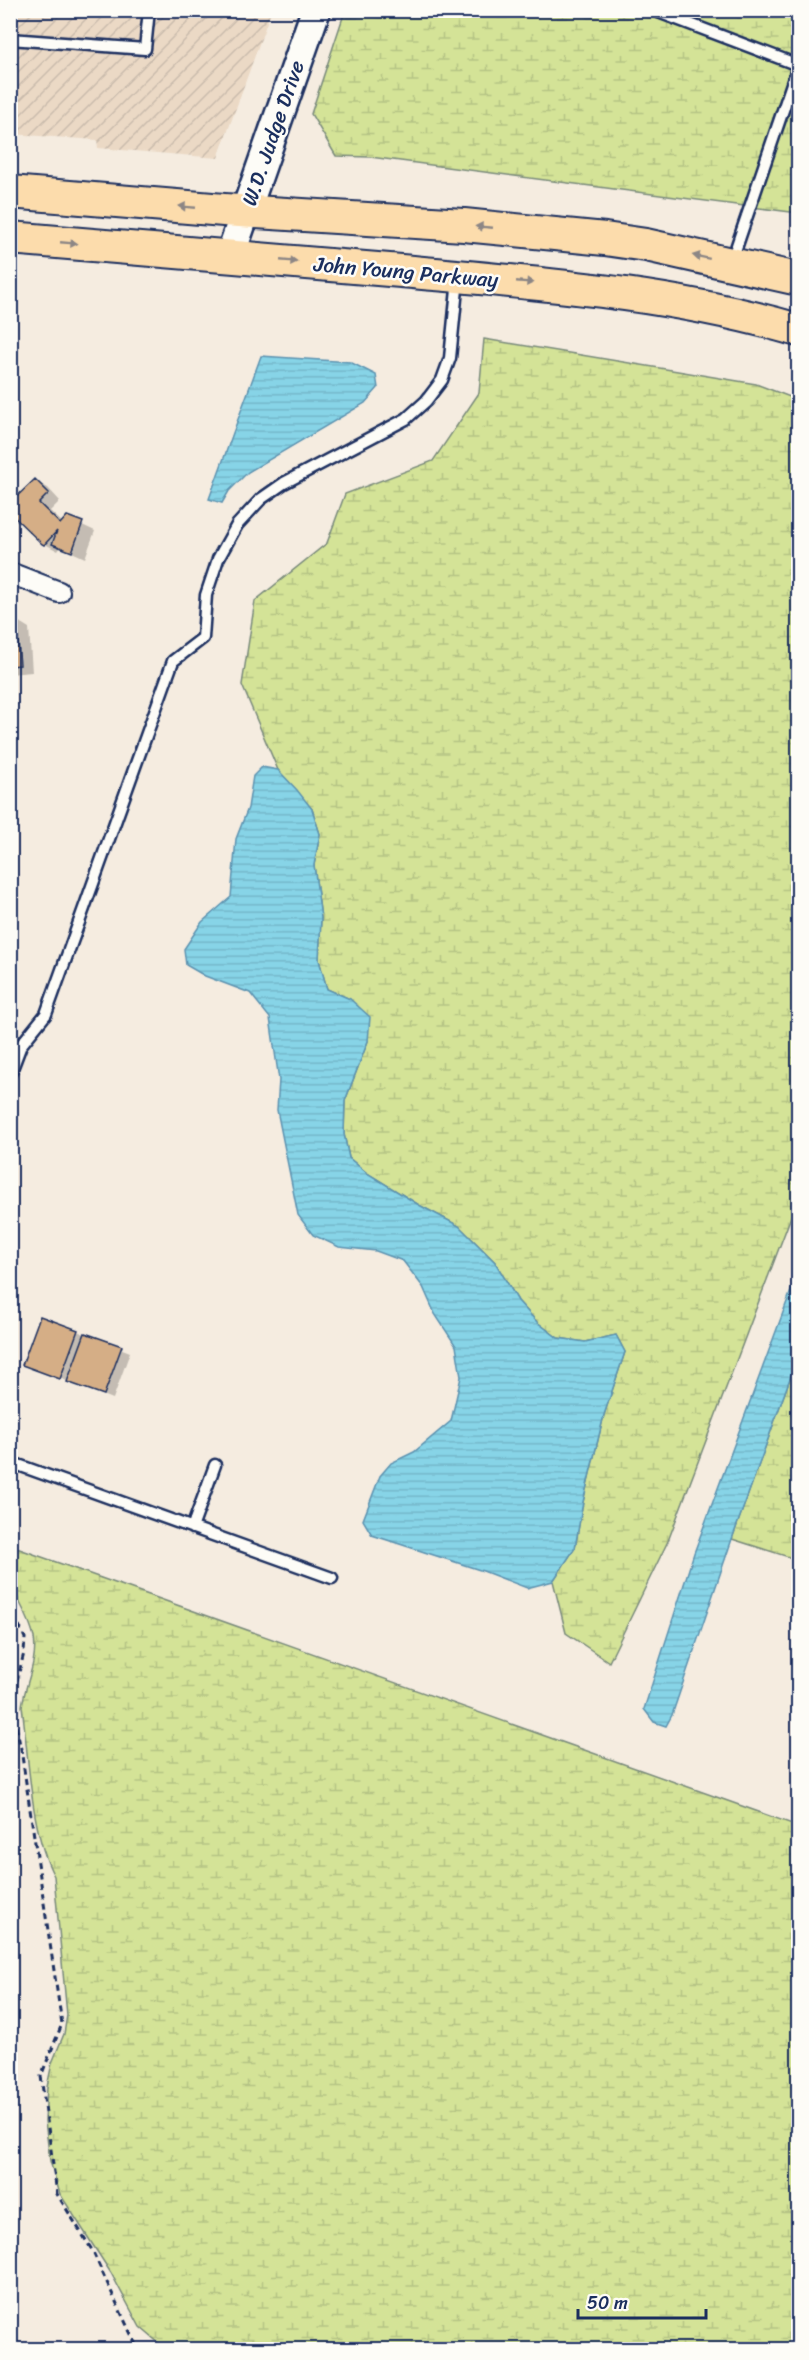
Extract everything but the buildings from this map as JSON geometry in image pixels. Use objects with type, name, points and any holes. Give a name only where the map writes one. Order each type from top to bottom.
[{"type":"main road","points":[[10,192],[246,212],[464,225],[605,239],[731,263],[798,279]]},
{"type":"main road","name":"John Young Parkway","points":[[10,238],[545,284],[684,304],[760,319],[798,330]]},
{"type":"main road","points":[[684,304],[724,298],[798,318]]},
{"type":"street","name":"W.D. Judge Drive","points":[[230,256],[316,10]]},
{"type":"street","points":[[10,573],[59,592]]},
{"type":"lane","points":[[10,39],[145,49],[149,10]]},
{"type":"lane","points":[[653,10],[798,66],[731,263]]},
{"type":"lane","points":[[792,10],[798,13]]},
{"type":"lane","points":[[10,1074],[21,1045],[46,1014],[173,661],[203,638],[206,595],[218,559],[237,525],[261,499],[284,483],[406,418],[426,401],[442,380],[450,358],[458,276]]},
{"type":"lane","points":[[10,1462],[332,1578]]},
{"type":"lane","points":[[192,1528],[215,1465]]},
{"type":"path","points":[[10,1606],[25,1638],[24,1653],[11,1703],[21,1749],[62,2024],[41,2076],[57,2194],[92,2250],[136,2345],[142,2349]]},
{"type":"shaded area","points":[[10,11],[271,11],[218,158],[98,148],[97,140],[11,134]]},
{"type":"green space","points":[[345,11],[798,11],[798,213],[370,157],[336,156],[311,114]]},
{"type":"green space","points":[[484,339],[756,384],[798,400],[798,1198],[668,1541],[609,1662],[566,1633],[553,1581],[575,1548],[583,1502],[604,1415],[625,1352],[616,1335],[585,1342],[558,1338],[537,1322],[518,1301],[495,1262],[459,1226],[367,1173],[349,1158],[344,1134],[345,1101],[368,1041],[350,999],[327,989],[319,960],[321,918],[314,865],[320,834],[312,809],[278,770],[242,685],[255,601],[327,543],[345,494],[433,461],[479,393]]},
{"type":"green space","points":[[798,1356],[798,1560],[732,1539]]},
{"type":"green space","points":[[11,1546],[798,1826],[798,2349],[167,2350],[140,2327],[111,2273],[60,2194],[50,2161],[45,2121],[47,2087],[52,2063],[64,2034],[67,2015],[54,1876],[46,1858],[35,1816],[22,1706],[33,1664],[35,1646],[32,1630],[10,1578]]},
{"type":"water","points":[[261,356],[350,362],[376,375],[378,388],[365,403],[248,472],[229,491],[222,503],[209,499]]},
{"type":"water","points":[[262,767],[278,770],[312,809],[320,834],[314,865],[321,918],[319,960],[327,989],[350,999],[370,1017],[368,1041],[345,1101],[344,1134],[349,1158],[367,1173],[459,1226],[495,1262],[518,1301],[537,1322],[558,1338],[585,1342],[616,1335],[625,1352],[604,1415],[583,1502],[575,1548],[553,1581],[527,1588],[483,1571],[372,1535],[363,1520],[380,1476],[391,1463],[414,1452],[451,1421],[461,1377],[456,1346],[435,1314],[423,1287],[403,1261],[376,1251],[339,1247],[313,1235],[298,1215],[277,1110],[279,1080],[270,1018],[250,993],[205,976],[186,965],[184,949],[202,922],[231,897],[236,839],[248,808],[253,776]]},
{"type":"water","points":[[798,1272],[798,1356],[672,1715],[666,1726],[654,1722],[644,1709],[694,1553]]}]
